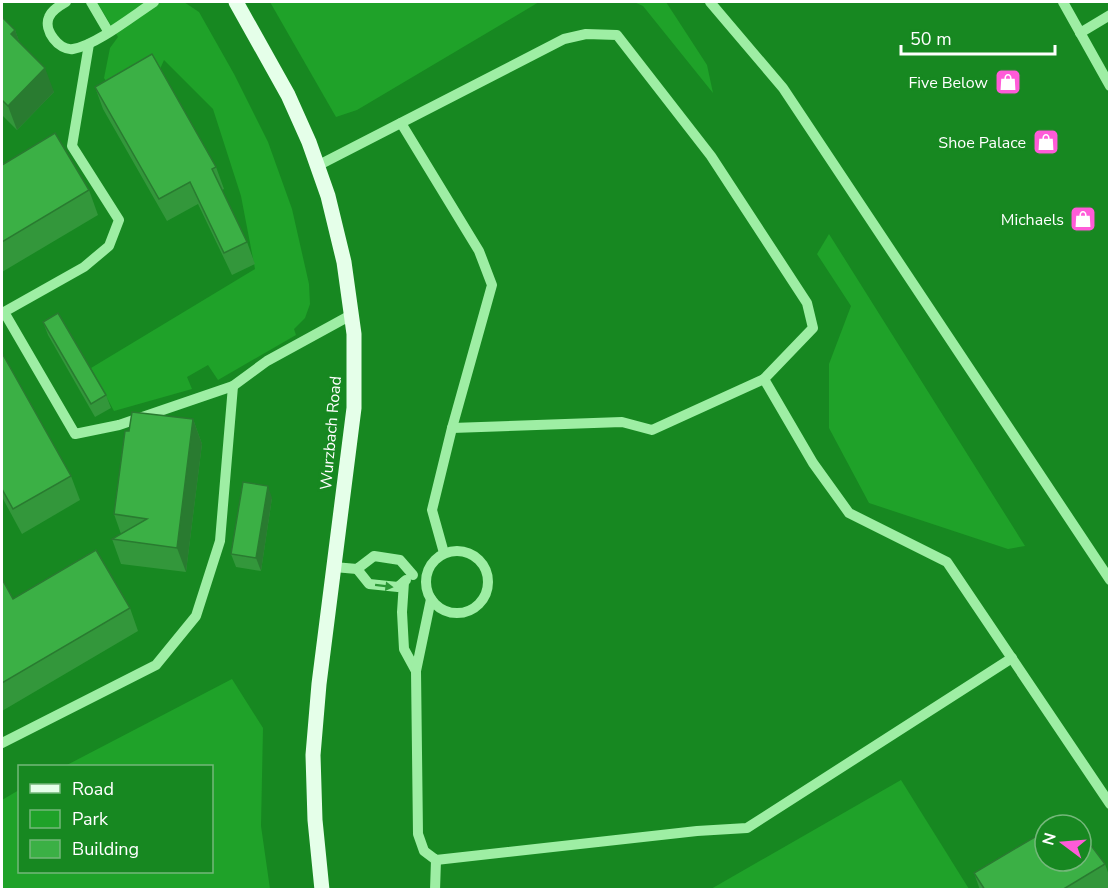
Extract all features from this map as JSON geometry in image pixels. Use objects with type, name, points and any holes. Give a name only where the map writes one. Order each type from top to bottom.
[{"type":"main road","name":"Wurzbach Road","points":[[236,2],[288,95],[328,196],[344,262],[354,334],[354,408],[319,684],[313,755],[315,820],[322,890]]},
{"type":"lane","points":[[66,2],[53,10],[48,19],[48,29],[53,39],[71,50],[89,44],[154,2]]},
{"type":"lane","points":[[91,2],[108,31]]},
{"type":"lane","points":[[710,2],[783,88],[1110,580]]},
{"type":"lane","points":[[1063,2],[1110,86]]},
{"type":"lane","points":[[1080,33],[1110,15]]},
{"type":"lane","points":[[317,166],[564,39],[586,34],[617,35],[711,156],[807,303],[813,328],[764,379],[652,430],[622,422],[452,428]]},
{"type":"lane","points":[[89,44],[72,146],[119,220],[109,246],[84,267],[3,313],[75,434],[119,425],[233,386],[267,361],[351,315]]},
{"type":"lane","points":[[401,123],[479,251],[492,285],[452,428],[432,510],[444,553]]},
{"type":"lane","points":[[764,379],[813,463],[849,513],[946,562],[1110,804]]},
{"type":"lane","points":[[2,743],[156,665],[196,616],[220,541],[233,386]]},
{"type":"lane","points":[[462,551],[471,554],[479,560],[488,576],[485,595],[473,609],[454,614],[437,607],[431,599],[427,591],[426,575],[430,565],[444,553],[462,551]]},
{"type":"lane","points":[[334,567],[357,569],[374,556],[400,560],[409,578],[402,612],[404,649],[416,671]]},
{"type":"lane","points":[[357,569],[369,584],[398,588],[409,578],[426,575]]},
{"type":"lane","points":[[431,599],[416,671],[418,834],[424,851],[436,860],[697,831],[747,828],[1012,658]]},
{"type":"lane","points":[[435,890],[436,860]]},
{"type":"green space","points":[[97,2],[184,2],[199,12],[234,74],[268,142],[292,209],[309,284],[310,304],[305,318],[294,329],[296,335],[218,380],[208,365],[187,377],[192,389],[114,411],[91,368],[255,269],[241,196],[213,109],[164,60],[160,69],[113,91],[104,78],[110,48],[118,37]]},
{"type":"green space","points":[[270,2],[539,2],[357,110],[336,117]]},
{"type":"green space","points":[[634,2],[666,2],[707,65],[713,93],[643,6]]},
{"type":"green space","points":[[829,234],[1025,546],[1008,549],[869,503],[829,428],[829,364],[851,306],[817,254]]},
{"type":"green space","points":[[232,679],[263,728],[261,826],[270,889],[2,889],[2,800],[18,791],[18,873],[213,873],[213,765],[67,765]]},
{"type":"green space","points":[[901,780],[969,889],[711,889]]},
{"type":"building","points":[[2,17],[15,30],[11,34],[45,68],[8,106],[2,100]]},
{"type":"building","points":[[152,54],[216,167],[212,169],[247,242],[224,253],[190,182],[159,199],[95,87]]},
{"type":"building","points":[[55,133],[89,190],[2,242],[2,165]]},
{"type":"building","points":[[58,313],[106,395],[91,404],[43,322]]},
{"type":"building","points":[[2,353],[71,476],[13,509],[2,489]]},
{"type":"building","points":[[132,412],[193,419],[177,548],[112,539],[147,519],[114,514],[125,431],[129,431]]},
{"type":"building","points":[[243,482],[268,486],[256,558],[231,554]]},
{"type":"building","points":[[96,550],[130,608],[2,683],[2,579],[13,599]]},
{"type":"building","points":[[1033,838],[1033,873],[1090,873],[1062,890],[985,890],[974,873]]},
{"type":"building","points":[[1093,848],[1105,864],[1093,871]]},
{"type":"place","name":"Five Below","points":[[1008,82]]},
{"type":"place","name":"Shoe Palace","points":[[1046,142]]},
{"type":"place","name":"Michaels","points":[[1083,219]]}]
